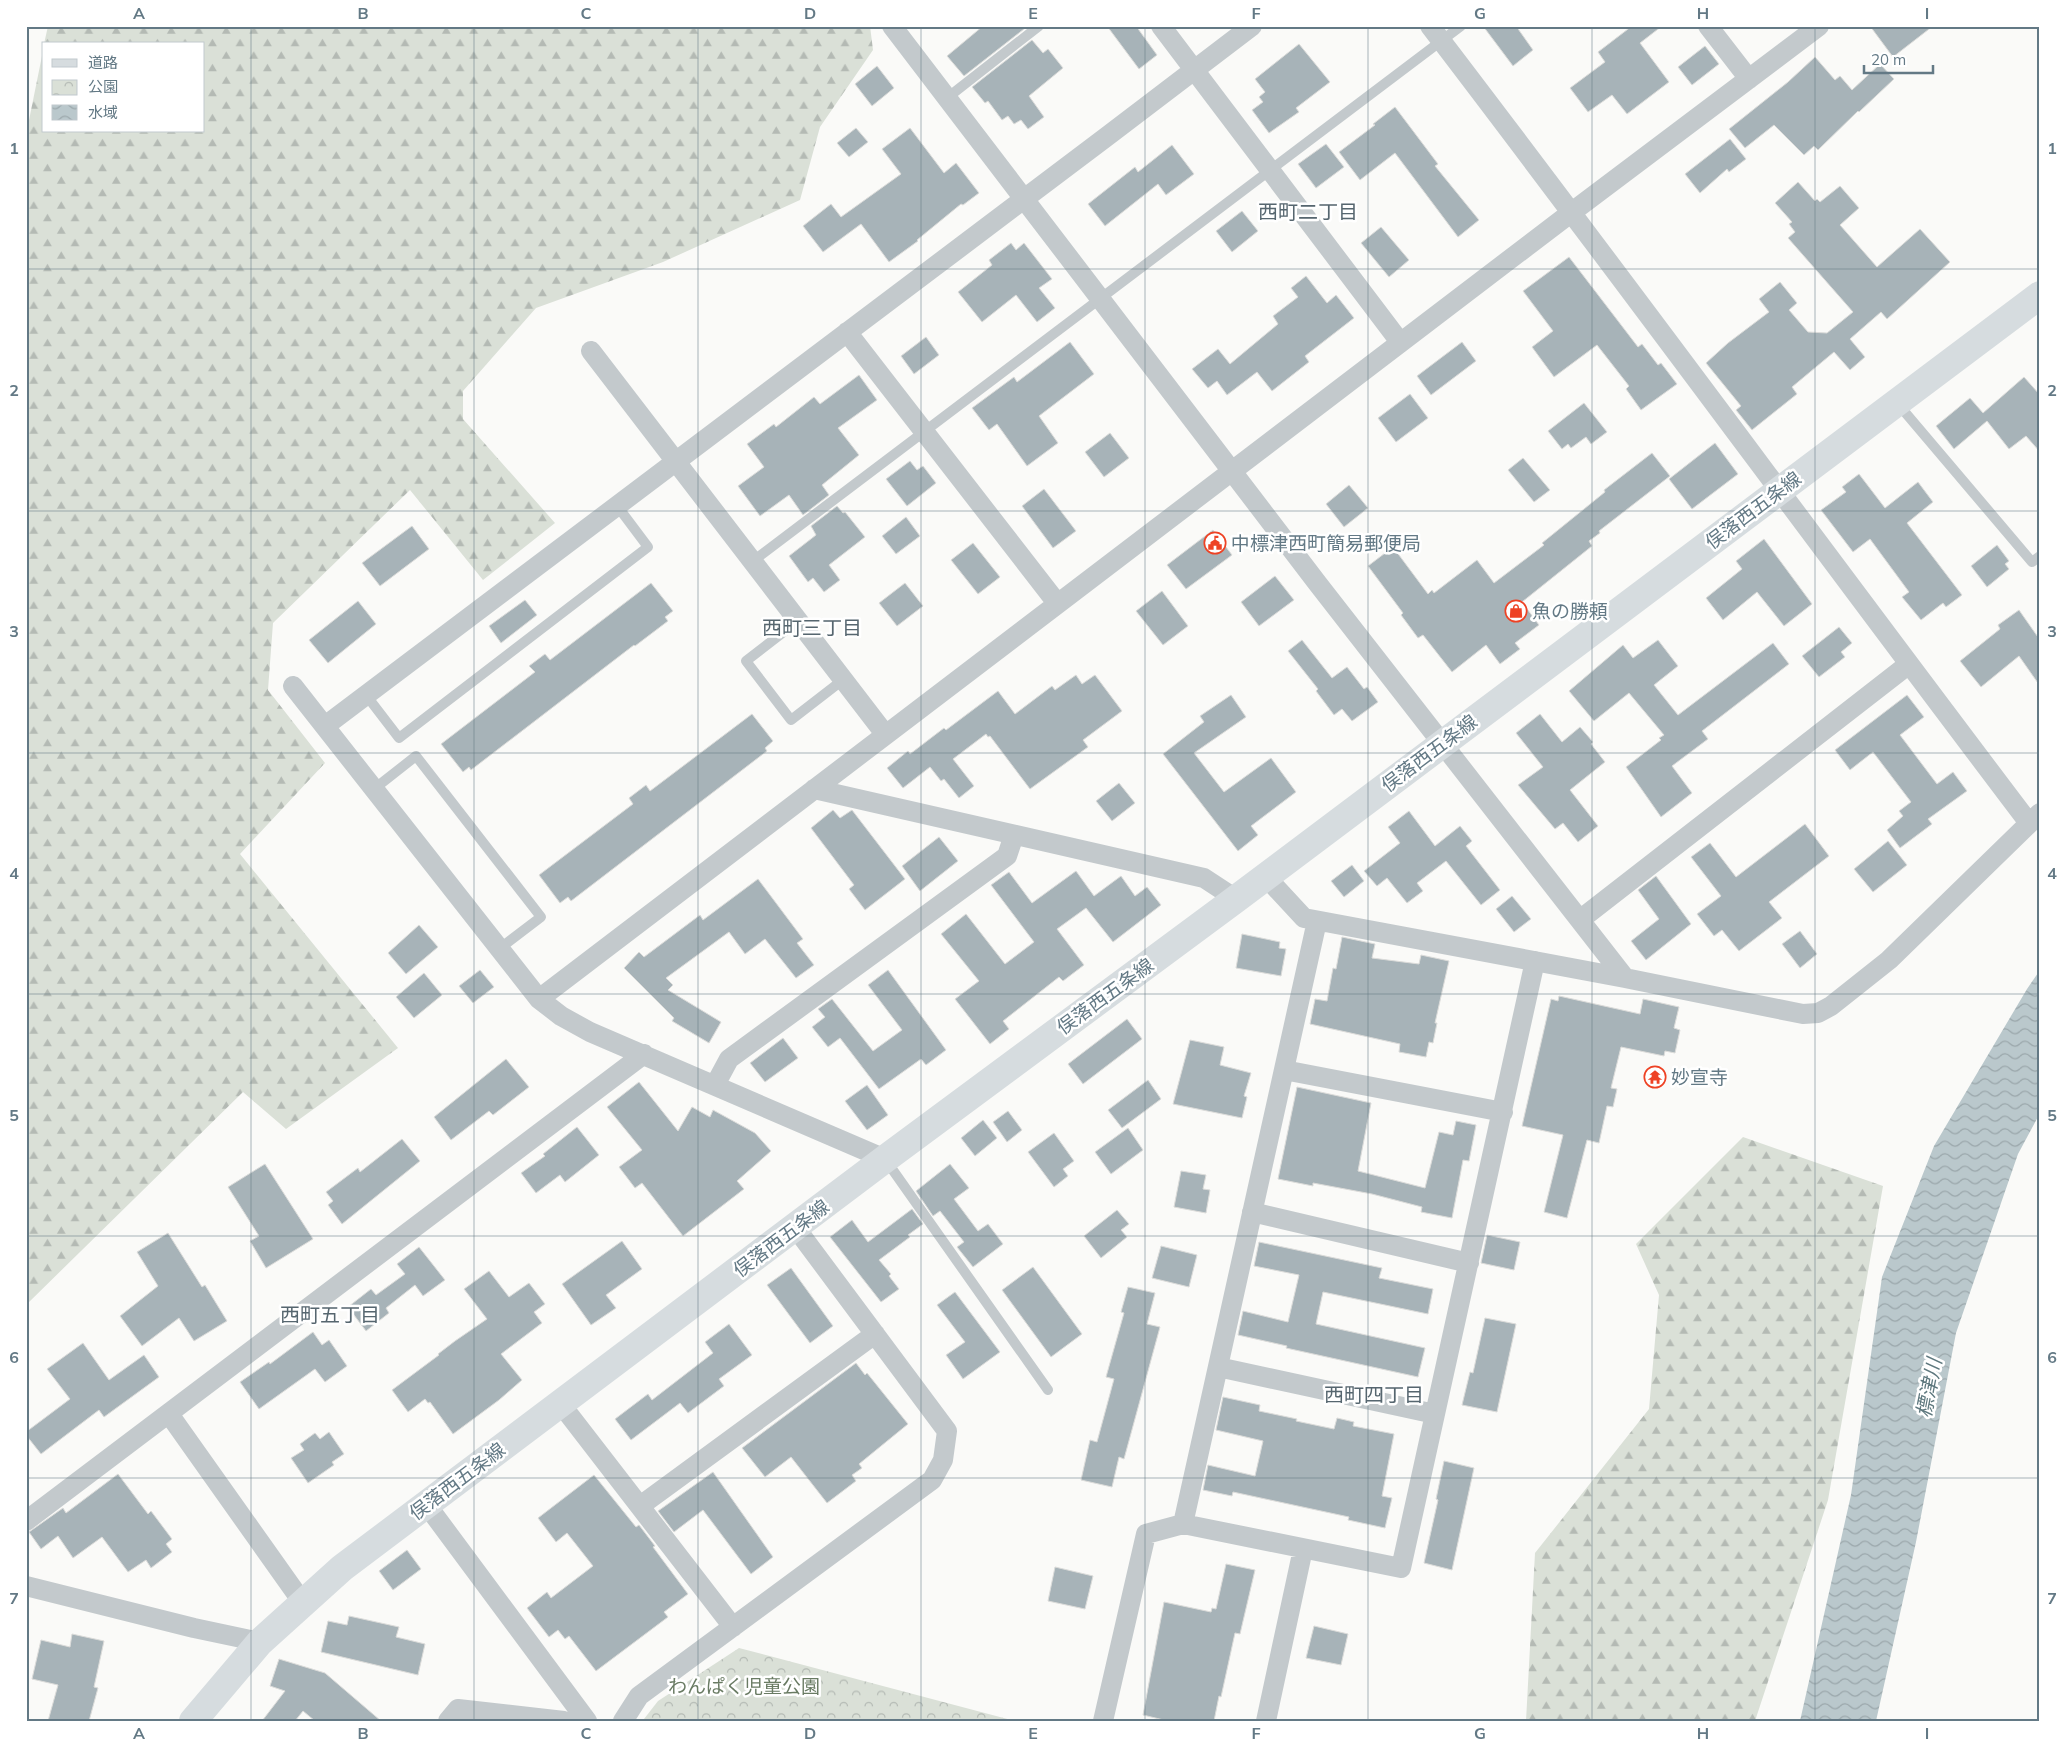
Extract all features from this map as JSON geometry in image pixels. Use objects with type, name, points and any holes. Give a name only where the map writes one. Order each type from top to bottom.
[{"type":"main road","name":"俣落西五条線","points":[[193,1721],[260,1642],[342,1568],[885,1158],[1266,877],[2040,295]]},
{"type":"street","points":[[892,26],[1231,470],[1625,978]]},
{"type":"street","points":[[1161,26],[1400,342]]},
{"type":"street","points":[[324,726],[677,463],[1252,26]]},
{"type":"street","points":[[1708,26],[1749,79]]},
{"type":"street","points":[[539,998],[1231,470],[1819,26]]},
{"type":"street","points":[[1266,877],[1304,918],[1625,978],[1803,1014],[1818,1013],[1843,997],[1889,960],[2035,818],[1909,664],[1778,491],[1572,212],[1436,34]]},
{"type":"street","points":[[847,332],[1057,603]]},
{"type":"street","points":[[591,351],[885,734]]},
{"type":"street","points":[[1581,919],[1909,664]]},
{"type":"street","points":[[293,686],[499,949],[539,998],[561,1016],[590,1032],[885,1158]]},
{"type":"street","points":[[814,789],[1204,878],[1236,899]]},
{"type":"street","points":[[715,1085],[730,1059],[1007,856],[1014,835]]},
{"type":"street","points":[[1183,1524],[1317,921]]},
{"type":"street","points":[[1103,1721],[1146,1534],[1183,1524],[1401,1568],[1535,961]]},
{"type":"street","points":[[26,1521],[644,1054]]},
{"type":"street","points":[[1284,1070],[1503,1112]]},
{"type":"street","points":[[1252,1212],[1469,1263]]},
{"type":"street","points":[[624,1721],[640,1696],[932,1480],[943,1460],[947,1431],[795,1227]]},
{"type":"street","points":[[640,1506],[875,1334]]},
{"type":"street","points":[[1218,1367],[1435,1414]]},
{"type":"street","points":[[560,1403],[733,1627]]},
{"type":"street","points":[[169,1414],[303,1603]]},
{"type":"street","points":[[426,1504],[588,1721]]},
{"type":"street","points":[[1266,1721],[1303,1549]]},
{"type":"street","points":[[26,1586],[194,1628],[260,1642]]},
{"type":"street","points":[[448,1721],[458,1709],[564,1721]]},
{"type":"lane","points":[[947,98],[1040,26]]},
{"type":"lane","points":[[753,561],[1270,170],[1436,34],[1461,26]]},
{"type":"lane","points":[[1897,402],[2032,562],[2040,556]]},
{"type":"lane","points":[[366,695],[399,738],[648,547],[618,507]]},
{"type":"lane","points":[[798,620],[746,660],[791,720],[844,679]]},
{"type":"lane","points":[[374,789],[416,756],[540,917],[499,949]]},
{"type":"lane","points":[[885,1158],[1048,1390]]},
{"type":"green space","points":[[48,26],[870,26],[873,50],[820,127],[800,200],[663,262],[536,308],[463,391],[463,419],[555,523],[483,580],[410,490],[273,623],[268,690],[325,763],[240,854],[398,1048],[286,1129],[243,1092],[26,1305],[26,135],[42,56],[42,132],[205,132],[205,42],[44,42]]},
{"type":"green space","points":[[1743,1137],[1883,1186],[1828,1500],[1755,1721],[1526,1721],[1535,1553],[1649,1409],[1659,1295],[1636,1244]]},
{"type":"green space","name":"わんぱく児童公園","points":[[739,1648],[1015,1721],[651,1721],[644,1719],[658,1701]]},
{"type":"water","name":"標津川","points":[[2040,970],[2040,1113],[2018,1154],[1956,1333],[1916,1542],[1876,1721],[1800,1721],[1851,1495],[1882,1277],[1934,1146]]},
{"type":"building","points":[[983,26],[1022,26],[1024,29],[964,76],[947,56]]},
{"type":"building","points":[[1107,26],[1136,26],[1157,55],[1139,69]]},
{"type":"building","points":[[1483,26],[1516,26],[1533,50],[1513,66]]},
{"type":"building","points":[[1632,26],[1662,26],[1640,43],[1669,82],[1627,114],[1612,95],[1588,112],[1570,88],[1605,62],[1598,52]]},
{"type":"building","points":[[1870,26],[1933,26],[1893,57]]},
{"type":"building","points":[[1032,40],[1043,53],[1048,49],[1063,68],[1029,96],[1044,117],[1028,129],[1021,120],[1014,124],[1008,116],[1002,120],[988,101],[985,103],[972,87]]},
{"type":"building","points":[[1299,44],[1330,82],[1296,108],[1299,112],[1269,133],[1252,110],[1263,102],[1259,97],[1265,92],[1255,79]]},
{"type":"building","points":[[1705,46],[1719,64],[1692,85],[1678,67]]},
{"type":"building","points":[[1815,57],[1835,80],[1840,76],[1852,90],[1880,64],[1894,79],[1818,150],[1814,146],[1804,155],[1774,125],[1745,148],[1729,129],[1788,82]]},
{"type":"building","points":[[877,66],[894,88],[872,106],[855,84]]},
{"type":"building","points":[[1395,107],[1438,164],[1435,166],[1479,220],[1458,237],[1395,153],[1360,180],[1339,152],[1375,125],[1373,124]]},
{"type":"building","points":[[856,128],[868,142],[849,157],[837,143]]},
{"type":"building","points":[[910,128],[944,173],[956,163],[979,193],[963,205],[961,204],[918,241],[889,262],[861,224],[823,252],[803,226],[831,204],[841,217],[901,174],[882,149]]},
{"type":"building","points":[[1730,139],[1746,159],[1729,172],[1727,169],[1700,193],[1685,174]]},
{"type":"building","points":[[1326,144],[1344,167],[1316,188],[1298,164]]},
{"type":"building","points":[[1172,145],[1194,174],[1166,195],[1158,184],[1105,226],[1088,204],[1135,167],[1138,172]]},
{"type":"building","points":[[1798,182],[1815,201],[1817,199],[1820,202],[1840,186],[1859,208],[1840,225],[1877,267],[1920,229],[1950,262],[1887,319],[1881,312],[1850,339],[1865,357],[1850,370],[1834,352],[1792,387],[1797,394],[1752,430],[1736,410],[1741,406],[1706,363],[1728,343],[1769,312],[1759,299],[1780,282],[1797,303],[1789,310],[1808,332],[1827,333],[1853,312],[1788,238],[1795,232],[1789,224],[1792,222],[1775,203]]},
{"type":"building","points":[[1242,211],[1258,231],[1232,252],[1216,231]]},
{"type":"building","points":[[1381,227],[1409,260],[1389,277],[1361,243]]},
{"type":"building","points":[[1011,243],[1016,250],[1024,243],[1052,279],[1039,288],[1055,308],[1037,322],[1016,295],[982,322],[958,292],[992,265],[989,260]]},
{"type":"building","points":[[1569,257],[1638,347],[1642,344],[1658,365],[1661,363],[1677,384],[1641,410],[1626,389],[1629,386],[1597,345],[1554,377],[1532,347],[1553,331],[1523,291]]},
{"type":"building","points":[[1306,276],[1327,303],[1336,295],[1354,318],[1305,356],[1309,362],[1272,391],[1257,372],[1227,395],[1217,381],[1208,388],[1192,369],[1218,349],[1230,364],[1278,324],[1273,316],[1298,297],[1291,288]]},
{"type":"building","points":[[926,337],[939,355],[914,374],[901,356]]},
{"type":"building","points":[[1070,342],[1094,374],[1039,416],[1058,443],[1027,466],[997,424],[989,430],[972,408],[1014,377],[1017,382]]},
{"type":"building","points":[[1462,342],[1476,361],[1431,395],[1417,376]]},
{"type":"building","points":[[859,375],[877,400],[838,428],[859,455],[822,485],[829,495],[803,515],[789,495],[760,516],[738,486],[764,467],[747,444],[774,424],[776,427],[814,397],[820,404]]},
{"type":"building","points":[[2024,377],[2040,395],[2040,452],[2026,436],[2009,449],[1987,421],[1954,449],[1936,426],[1970,398],[1983,413]]},
{"type":"building","points":[[1410,394],[1428,418],[1396,442],[1378,418]]},
{"type":"building","points":[[1584,403],[1607,432],[1591,444],[1586,437],[1571,448],[1568,444],[1562,449],[1548,431]]},
{"type":"building","points":[[1110,433],[1129,458],[1104,477],[1085,452]]},
{"type":"building","points":[[1715,443],[1738,474],[1692,509],[1669,479]]},
{"type":"building","points":[[1652,453],[1670,476],[1599,531],[1600,533],[1589,541],[1592,546],[1522,602],[1539,625],[1515,643],[1520,649],[1500,664],[1486,645],[1452,672],[1423,635],[1418,638],[1401,615],[1403,613],[1368,566],[1393,547],[1428,594],[1432,590],[1434,593],[1477,560],[1494,583],[1544,545],[1542,543],[1605,492],[1604,490]]},
{"type":"building","points":[[1523,458],[1550,490],[1534,502],[1508,470]]},
{"type":"building","points":[[910,461],[917,470],[923,466],[936,483],[907,506],[886,479]]},
{"type":"building","points":[[1859,474],[1885,508],[1918,482],[1933,502],[1907,523],[1962,595],[1946,607],[1943,603],[1921,620],[1902,597],[1909,592],[1870,539],[1853,552],[1821,510],[1846,492],[1842,487]]},
{"type":"building","points":[[1349,485],[1368,508],[1344,527],[1326,504]]},
{"type":"building","points":[[1044,489],[1076,531],[1053,548],[1022,506]]},
{"type":"building","points":[[837,506],[843,513],[845,512],[865,537],[829,565],[840,580],[824,592],[813,578],[808,582],[789,556],[816,535],[811,526]]},
{"type":"building","points":[[906,517],[920,536],[896,554],[882,536]]},
{"type":"building","points":[[412,526],[429,549],[380,586],[362,563]]},
{"type":"building","points":[[1213,530],[1232,555],[1186,589],[1167,565]]},
{"type":"building","points":[[1764,539],[1812,604],[1784,626],[1757,592],[1723,620],[1706,598],[1742,569],[1736,561]]},
{"type":"building","points":[[973,543],[1000,577],[978,594],[951,560]]},
{"type":"building","points":[[1997,545],[2009,561],[2005,564],[2009,569],[1987,587],[1971,566]]},
{"type":"building","points":[[1275,576],[1294,600],[1259,626],[1241,602]]},
{"type":"building","points":[[651,583],[673,611],[665,617],[668,621],[471,770],[469,767],[463,772],[441,744],[535,672],[529,666],[545,654],[550,660]]},
{"type":"building","points":[[905,583],[923,606],[897,626],[879,603]]},
{"type":"building","points":[[1162,591],[1188,626],[1163,645],[1136,611]]},
{"type":"building","points":[[525,600],[537,615],[501,643],[489,626]]},
{"type":"building","points":[[358,601],[376,624],[328,663],[309,640]]},
{"type":"building","points":[[2019,610],[2040,640],[2040,686],[2019,656],[1981,687],[1960,661],[2000,629],[1998,625]]},
{"type":"building","points":[[1839,627],[1852,643],[1841,652],[1845,657],[1819,677],[1802,656]]},
{"type":"building","points":[[1302,640],[1332,678],[1347,667],[1364,689],[1367,687],[1378,702],[1352,721],[1342,709],[1334,715],[1316,691],[1318,689],[1288,651]]},
{"type":"building","points":[[1658,640],[1678,666],[1654,685],[1678,715],[1773,643],[1789,664],[1702,731],[1708,739],[1672,766],[1692,793],[1661,817],[1626,767],[1661,740],[1659,738],[1664,735],[1629,693],[1594,721],[1569,691],[1623,645],[1633,658]]},
{"type":"building","points":[[1076,675],[1082,684],[1095,675],[1122,711],[1083,740],[1088,747],[1030,789],[990,736],[988,737],[986,734],[953,759],[974,786],[959,798],[944,779],[941,781],[930,767],[903,788],[887,768],[908,751],[910,754],[944,728],[946,730],[998,691],[1015,714],[1052,686],[1055,690]]},
{"type":"building","points":[[1231,695],[1246,717],[1194,753],[1224,792],[1271,758],[1296,792],[1251,826],[1258,835],[1238,851],[1163,754],[1204,722],[1200,716]]},
{"type":"building","points":[[1907,695],[1924,717],[1900,735],[1937,784],[1953,772],[1967,791],[1928,819],[1932,824],[1900,848],[1887,830],[1903,816],[1899,811],[1911,802],[1873,752],[1850,770],[1835,750]]},
{"type":"building","points":[[752,714],[773,741],[765,748],[767,751],[571,901],[568,897],[560,903],[539,875],[633,804],[629,798],[646,785],[650,791]]},
{"type":"building","points":[[1540,714],[1562,742],[1580,727],[1593,742],[1591,744],[1605,762],[1570,790],[1598,826],[1578,842],[1563,823],[1555,829],[1518,785],[1543,767],[1516,733]]},
{"type":"building","points":[[1119,783],[1135,803],[1112,821],[1096,801]]},
{"type":"building","points":[[833,810],[840,818],[852,810],[905,879],[865,910],[849,889],[854,885],[811,828]]},
{"type":"building","points":[[1409,811],[1435,846],[1460,826],[1472,841],[1466,846],[1500,890],[1481,905],[1446,861],[1417,883],[1423,891],[1407,903],[1387,878],[1377,886],[1364,871],[1400,843],[1388,827]]},
{"type":"building","points":[[1805,824],[1829,856],[1769,902],[1782,918],[1739,951],[1722,930],[1714,936],[1697,914],[1721,896],[1691,857],[1710,843],[1736,877]]},
{"type":"building","points":[[939,837],[958,861],[920,891],[902,866]]},
{"type":"building","points":[[1888,841],[1907,865],[1873,892],[1854,869]]},
{"type":"building","points":[[1352,865],[1364,881],[1344,897],[1331,881]]},
{"type":"building","points":[[1076,871],[1094,896],[1121,876],[1135,896],[1147,887],[1161,905],[1113,942],[1086,908],[1057,929],[1084,965],[1063,981],[1059,977],[1003,1021],[1009,1029],[990,1044],[955,999],[979,981],[941,934],[966,914],[1005,964],[1034,942],[991,885],[1009,872],[1032,903]]},
{"type":"building","points":[[1656,876],[1691,924],[1646,960],[1631,941],[1659,919],[1638,890]]},
{"type":"building","points":[[758,879],[803,939],[797,943],[814,965],[796,978],[765,939],[745,954],[729,932],[666,978],[673,985],[668,990],[721,1022],[709,1043],[672,1021],[674,1018],[624,968],[639,952],[644,957],[700,915],[703,920]]},
{"type":"building","points":[[1512,896],[1531,919],[1514,932],[1496,909]]},
{"type":"building","points":[[419,925],[438,947],[406,974],[388,953]]},
{"type":"building","points":[[1800,931],[1817,954],[1800,968],[1782,944]]},
{"type":"building","points":[[1242,934],[1280,942],[1279,948],[1286,949],[1281,976],[1236,968]]},
{"type":"building","points":[[1342,937],[1375,944],[1372,958],[1419,964],[1421,955],[1449,961],[1435,1023],[1437,1023],[1433,1043],[1429,1042],[1426,1057],[1399,1052],[1400,1044],[1310,1024],[1315,999],[1327,1001],[1333,968],[1336,969]]},
{"type":"building","points":[[480,970],[494,987],[473,1003],[459,986]]},
{"type":"building","points":[[888,970],[946,1050],[926,1065],[921,1059],[879,1089],[840,1038],[828,1047],[812,1027],[825,1017],[818,1009],[832,999],[873,1051],[902,1030],[868,985]]},
{"type":"building","points":[[424,973],[442,995],[414,1018],[396,997]]},
{"type":"building","points":[[1559,996],[1640,1014],[1643,999],[1679,1007],[1674,1028],[1680,1030],[1675,1053],[1665,1051],[1664,1056],[1621,1047],[1611,1088],[1617,1089],[1613,1107],[1607,1106],[1599,1143],[1587,1140],[1567,1218],[1544,1212],[1563,1135],[1522,1126],[1551,999],[1558,1001]]},
{"type":"building","points":[[1127,1019],[1142,1039],[1083,1084],[1068,1064]]},
{"type":"building","points":[[783,1038],[798,1058],[765,1082],[750,1063]]},
{"type":"building","points":[[1190,1040],[1224,1047],[1220,1065],[1251,1073],[1244,1096],[1247,1097],[1242,1118],[1173,1104]]},
{"type":"building","points":[[506,1059],[529,1087],[493,1115],[489,1111],[451,1140],[434,1117]]},
{"type":"building","points":[[1148,1080],[1161,1099],[1122,1128],[1108,1110]]},
{"type":"building","points":[[639,1082],[678,1131],[692,1107],[710,1117],[713,1110],[755,1133],[771,1151],[737,1181],[744,1189],[683,1236],[642,1183],[635,1188],[619,1167],[642,1150],[607,1107]]},
{"type":"building","points":[[867,1085],[888,1115],[867,1130],[845,1101]]},
{"type":"building","points":[[1297,1087],[1371,1103],[1358,1171],[1425,1188],[1439,1132],[1453,1135],[1456,1121],[1476,1125],[1469,1161],[1463,1160],[1452,1218],[1421,1212],[1422,1207],[1372,1194],[1313,1183],[1313,1186],[1278,1179]]},
{"type":"building","points":[[1008,1111],[1022,1130],[1007,1142],[993,1122]]},
{"type":"building","points":[[983,1120],[997,1138],[975,1156],[961,1138]]},
{"type":"building","points":[[577,1127],[599,1155],[565,1182],[560,1175],[536,1193],[521,1173],[545,1156],[543,1154]]},
{"type":"building","points":[[1128,1128],[1143,1150],[1111,1174],[1095,1152]]},
{"type":"building","points":[[1054,1133],[1074,1161],[1063,1169],[1068,1176],[1054,1187],[1028,1152]]},
{"type":"building","points":[[402,1139],[420,1161],[342,1224],[328,1205],[333,1201],[326,1192],[358,1168],[360,1172]]},
{"type":"building","points":[[265,1164],[313,1239],[266,1268],[250,1241],[259,1236],[228,1187]]},
{"type":"building","points":[[950,1164],[969,1188],[954,1199],[978,1231],[988,1224],[1003,1244],[973,1267],[957,1247],[964,1242],[940,1211],[933,1216],[916,1191]]},
{"type":"building","points":[[1181,1171],[1206,1175],[1203,1189],[1210,1190],[1206,1213],[1174,1207]]},
{"type":"building","points":[[912,1209],[923,1224],[908,1235],[910,1237],[879,1260],[891,1274],[889,1276],[899,1289],[881,1302],[830,1237],[852,1220],[868,1242]]},
{"type":"building","points":[[1117,1210],[1129,1224],[1121,1230],[1127,1237],[1101,1258],[1084,1236]]},
{"type":"building","points":[[168,1233],[202,1287],[205,1285],[227,1321],[194,1341],[179,1318],[142,1346],[120,1316],[158,1286],[137,1252]]},
{"type":"building","points":[[1487,1235],[1520,1242],[1514,1270],[1481,1263]]},
{"type":"building","points":[[622,1241],[642,1269],[606,1295],[616,1308],[591,1325],[562,1284]]},
{"type":"building","points":[[1259,1242],[1382,1268],[1379,1278],[1433,1289],[1428,1314],[1323,1292],[1316,1324],[1425,1348],[1418,1377],[1286,1348],[1287,1346],[1238,1335],[1243,1311],[1288,1322],[1299,1275],[1254,1266]]},
{"type":"building","points":[[1161,1246],[1197,1255],[1189,1287],[1152,1278]]},
{"type":"building","points":[[419,1247],[445,1280],[423,1296],[415,1285],[386,1308],[389,1313],[366,1331],[348,1307],[371,1289],[376,1295],[405,1274],[397,1264]]},
{"type":"building","points":[[1033,1267],[1082,1334],[1051,1357],[1002,1290]]},
{"type":"building","points":[[791,1268],[833,1326],[810,1343],[767,1285]]},
{"type":"building","points":[[489,1271],[509,1297],[529,1283],[545,1304],[534,1312],[542,1323],[501,1354],[522,1380],[499,1400],[453,1434],[430,1402],[428,1403],[425,1399],[408,1412],[392,1390],[455,1341],[487,1319],[464,1289]]},
{"type":"building","points":[[1128,1287],[1155,1293],[1147,1324],[1160,1327],[1124,1459],[1119,1457],[1112,1487],[1081,1480],[1090,1440],[1097,1442],[1114,1379],[1106,1377],[1124,1313],[1121,1312]]},
{"type":"building","points":[[955,1292],[1000,1352],[963,1379],[946,1355],[965,1342],[937,1305]]},
{"type":"building","points":[[1485,1318],[1516,1324],[1497,1412],[1462,1405],[1470,1372],[1473,1373]]},
{"type":"building","points":[[729,1324],[752,1355],[719,1379],[724,1386],[688,1413],[680,1403],[631,1440],[615,1419],[648,1394],[652,1400],[713,1353],[705,1342]]},
{"type":"building","points":[[313,1332],[322,1345],[329,1340],[347,1366],[325,1382],[315,1369],[259,1409],[240,1382],[269,1362],[270,1364]]},
{"type":"building","points":[[83,1343],[109,1380],[144,1355],[159,1377],[104,1417],[99,1410],[41,1454],[26,1435],[26,1432],[70,1399],[47,1369]]},
{"type":"building","points":[[856,1363],[865,1375],[867,1373],[908,1424],[859,1464],[862,1468],[852,1475],[856,1481],[827,1503],[791,1457],[765,1477],[742,1448]]},
{"type":"building","points":[[1223,1397],[1260,1405],[1259,1411],[1297,1419],[1296,1421],[1334,1429],[1337,1418],[1354,1422],[1353,1426],[1394,1434],[1382,1496],[1392,1498],[1385,1528],[1348,1520],[1349,1517],[1233,1492],[1232,1496],[1203,1490],[1208,1465],[1255,1476],[1263,1441],[1216,1430]]},
{"type":"building","points":[[329,1432],[344,1454],[332,1462],[334,1465],[308,1483],[291,1458],[304,1450],[300,1444],[315,1433],[320,1439]]},
{"type":"building","points":[[1444,1461],[1474,1468],[1452,1570],[1424,1563],[1438,1500],[1436,1499]]},
{"type":"building","points":[[713,1472],[773,1557],[751,1574],[703,1510],[674,1532],[658,1511]]},
{"type":"building","points":[[118,1474],[148,1514],[151,1511],[172,1539],[166,1544],[172,1552],[151,1568],[146,1560],[128,1572],[102,1537],[73,1558],[58,1536],[41,1549],[29,1532],[63,1508],[66,1513]]},
{"type":"building","points":[[594,1475],[636,1527],[639,1525],[688,1594],[664,1612],[668,1617],[596,1671],[569,1636],[565,1639],[558,1630],[549,1637],[527,1608],[547,1592],[551,1598],[593,1566],[567,1533],[556,1542],[538,1518]]},
{"type":"building","points":[[407,1550],[421,1569],[393,1590],[379,1571]]},
{"type":"building","points":[[1226,1564],[1255,1570],[1240,1634],[1235,1633],[1214,1721],[1168,1721],[1143,1715],[1164,1602],[1211,1612],[1212,1608],[1216,1609]]},
{"type":"building","points":[[1055,1567],[1093,1576],[1085,1609],[1048,1601]]},
{"type":"building","points":[[349,1616],[399,1627],[396,1637],[425,1644],[418,1675],[321,1652],[328,1621],[347,1625]]},
{"type":"building","points":[[1314,1626],[1348,1634],[1341,1665],[1306,1658]]},
{"type":"building","points":[[72,1634],[104,1641],[94,1687],[98,1688],[89,1721],[48,1721],[58,1685],[32,1679],[41,1640],[70,1647]]},
{"type":"building","points":[[279,1659],[325,1673],[381,1721],[315,1721],[303,1711],[295,1721],[262,1721],[285,1691],[270,1686]]},
{"type":"place","name":"中標津西町簡易郵便局","points":[[1215,543]]},
{"type":"place","name":"魚の勝頼","points":[[1516,611]]},
{"type":"place","name":"妙宣寺","points":[[1655,1077]]},
{"type":"district","name":"西町二丁目","points":[[1308,212]]},
{"type":"district","name":"西町三丁目","points":[[812,628]]},
{"type":"district","name":"西町五丁目","points":[[330,1315]]},
{"type":"district","name":"西町四丁目","points":[[1374,1395]]}]
